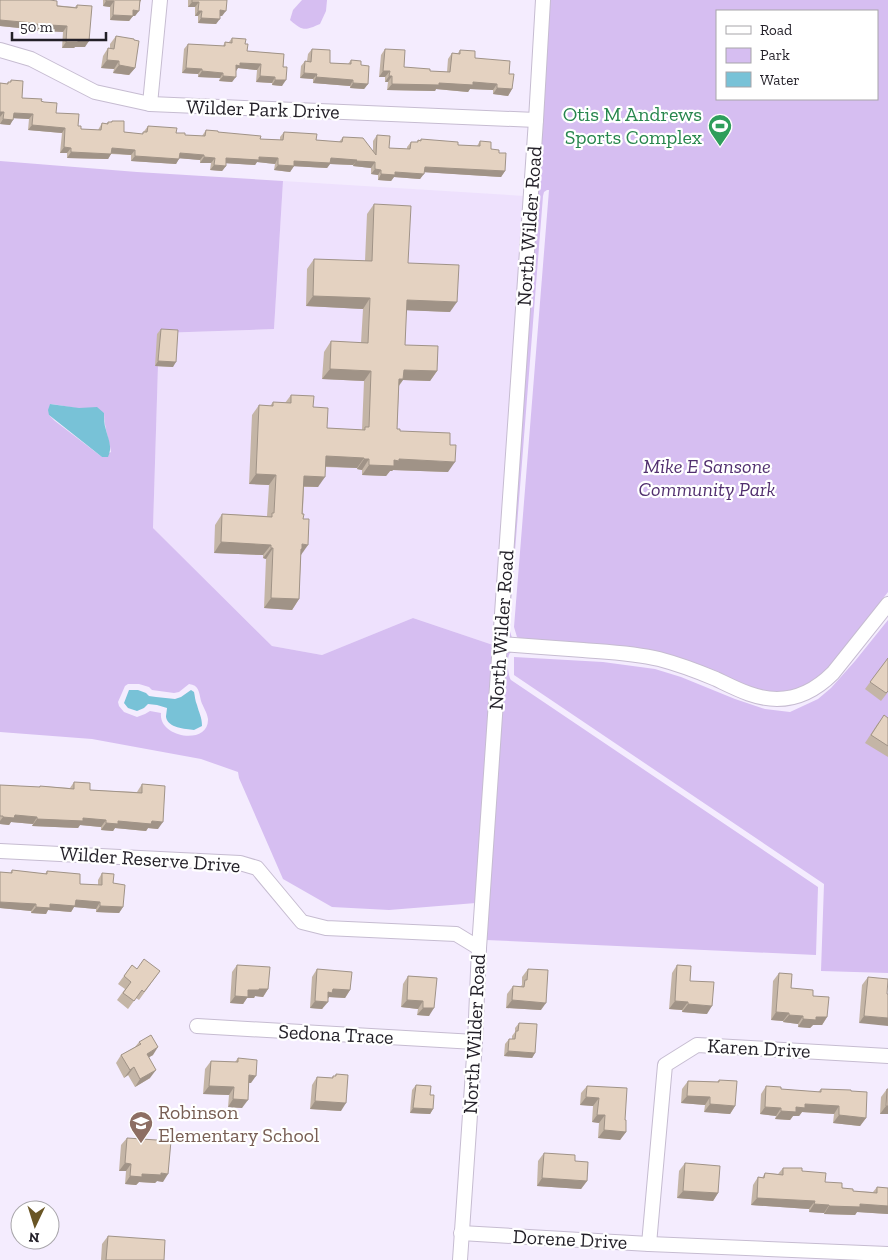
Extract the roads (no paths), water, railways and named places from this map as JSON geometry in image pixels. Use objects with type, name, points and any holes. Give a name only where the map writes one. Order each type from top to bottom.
[{"type":"street","points":[[150,104],[160,0]]},
{"type":"street","name":"North Wilder Road","points":[[460,1260],[475,1042],[479,948],[543,0]]},
{"type":"street","name":"Wilder Park Drive","points":[[0,50],[31,59],[95,92],[150,104],[536,120]]},
{"type":"street","points":[[500,644],[648,657],[696,671],[745,692],[776,700],[805,693],[824,681],[834,672],[888,604]]},
{"type":"street","name":"Wilder Reserve Drive","points":[[0,850],[240,863],[257,868],[302,922],[326,928],[456,934],[479,948]]},
{"type":"street","name":"Sedona Trace","points":[[197,1026],[475,1042]]},
{"type":"street","name":"Karen Drive","points":[[649,1244],[665,1065],[697,1044],[888,1056]]},
{"type":"street","name":"Dorene Drive","points":[[461,1233],[649,1244],[888,1254]]},
{"type":"water","points":[[50,404],[79,408],[97,407],[104,413],[110,446],[108,457],[102,457],[49,415]]},
{"type":"water","points":[[129,690],[138,690],[149,696],[175,699],[191,690],[194,692],[202,726],[194,730],[173,726],[167,721],[167,708],[157,705],[148,704],[137,711],[128,708],[124,703]]},
{"type":"place","name":"Otis M Andrews Sports Complex","points":[[720,147]]},
{"type":"place","name":"Robinson Elementary School","points":[[141,1144]]},
{"type":"park label","name":"Mike E Sansone Community Park","points":[[707,478]]}]
